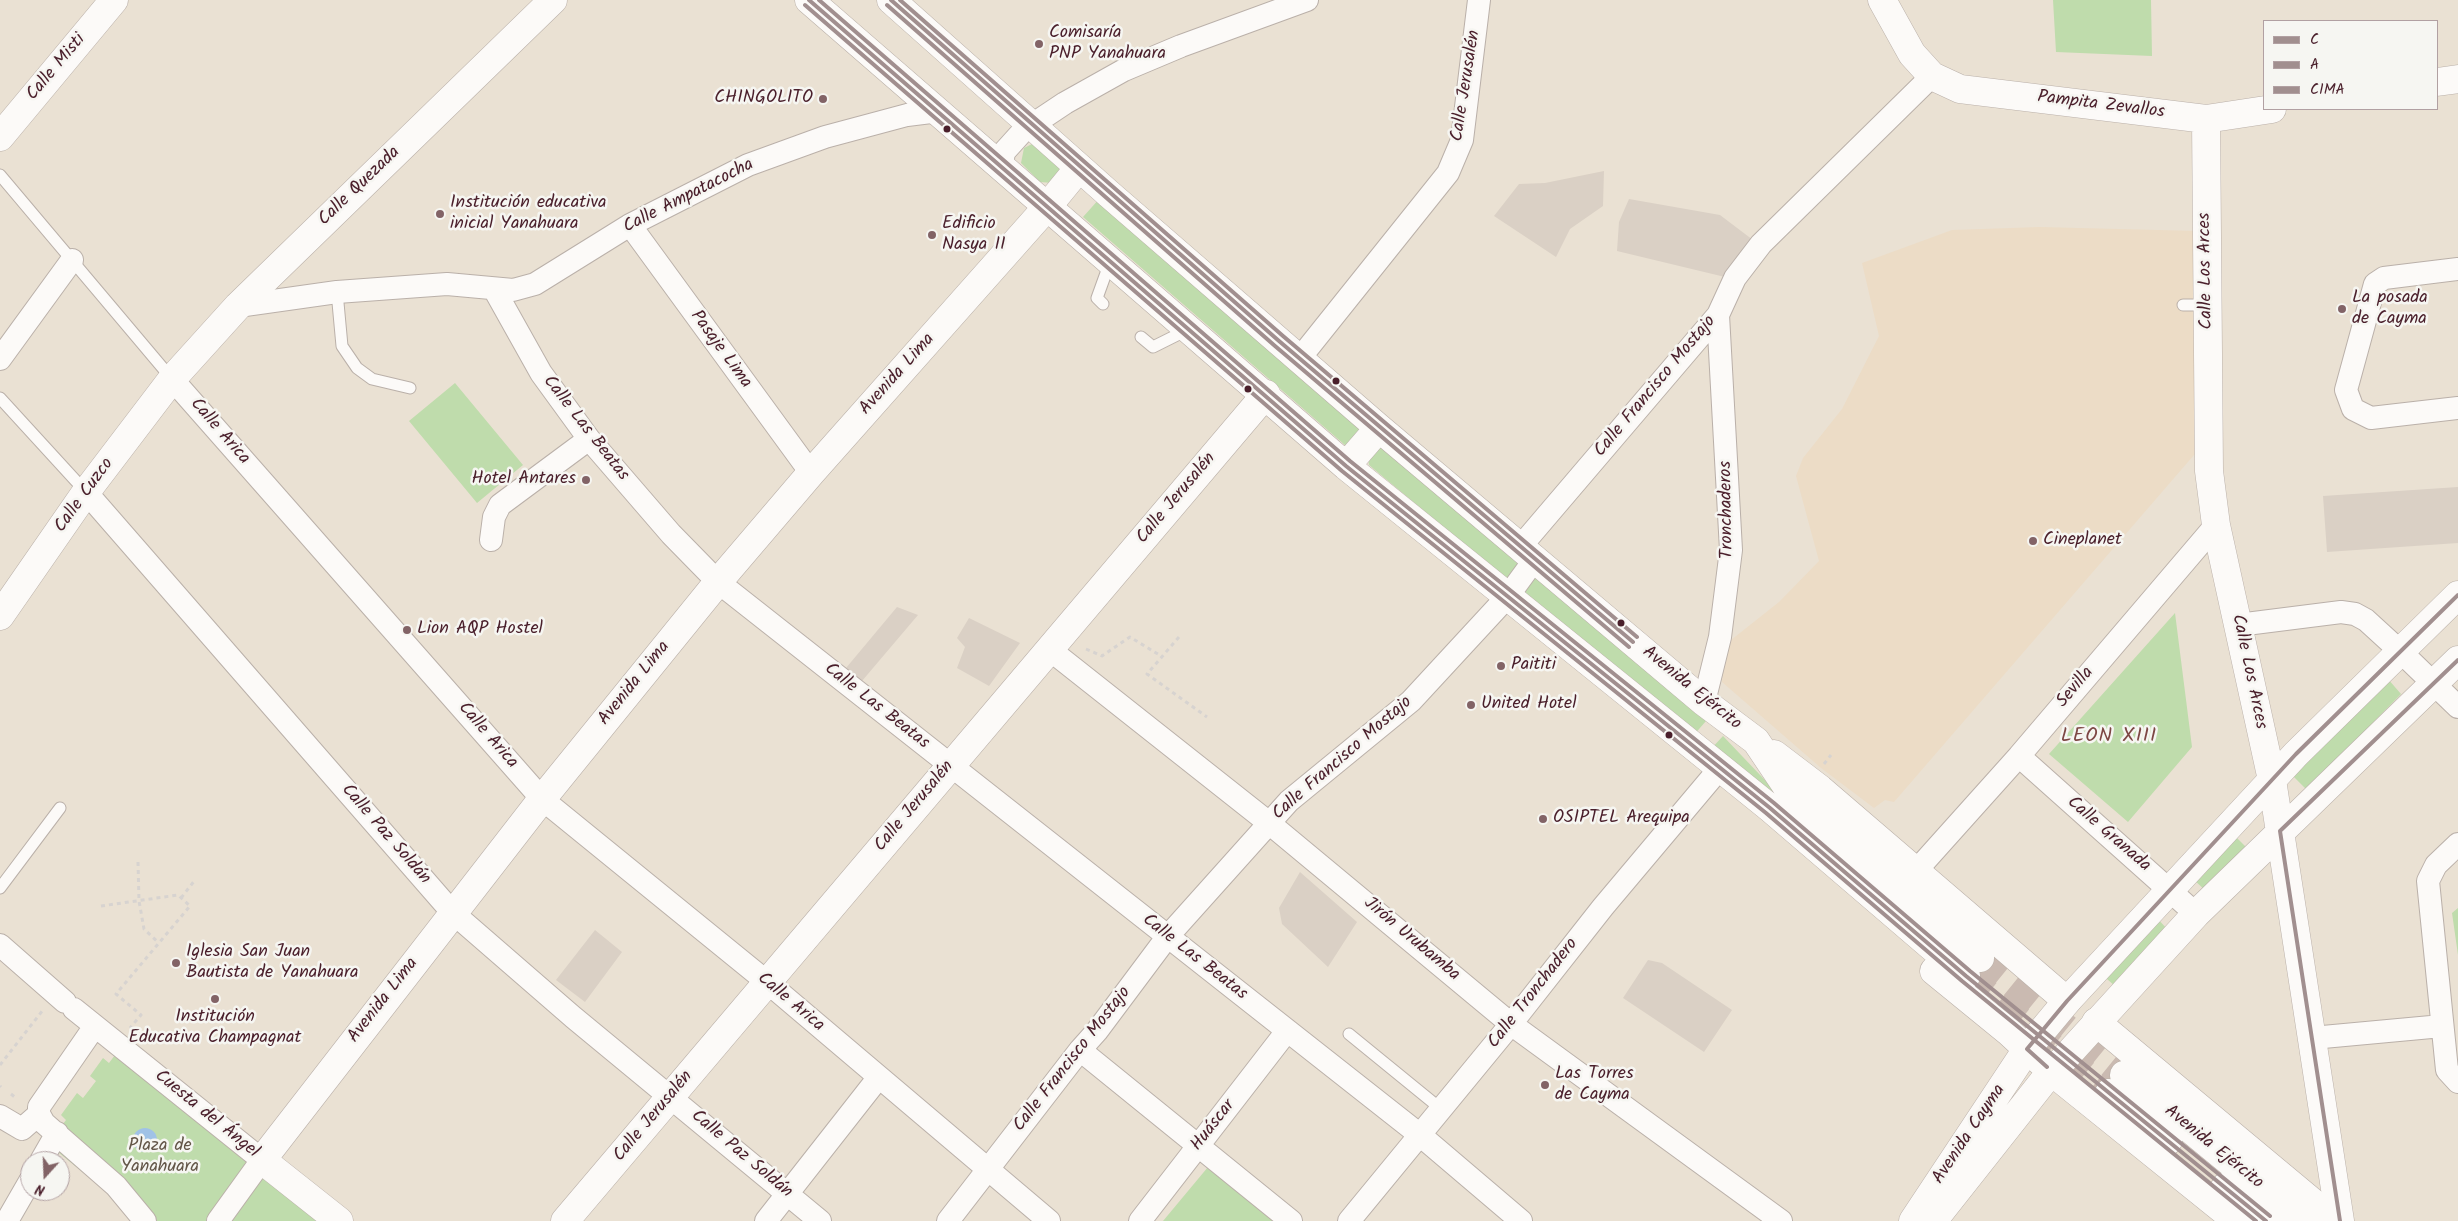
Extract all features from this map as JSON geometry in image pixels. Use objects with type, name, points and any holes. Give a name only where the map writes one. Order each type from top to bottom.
[{"type":"main road","name":"Calle Misti","points":[[0,137],[114,0]]},
{"type":"main road","name":"Calle Quezada","points":[[172,379],[238,306],[553,0]]},
{"type":"main road","name":"Avenida Ejército","points":[[809,0],[1002,165],[1047,208],[1266,394],[1346,466],[1770,808],[1973,967],[1799,804],[1756,741],[1704,702],[1379,428],[1079,168],[900,3]]},
{"type":"main road","points":[[1882,0],[1912,54],[1932,76]]},
{"type":"main road","name":"Pampita Zevallos","points":[[1932,76],[1960,89],[2206,119],[2265,110]]},
{"type":"main road","points":[[2438,82],[2458,79]]},
{"type":"main road","name":"Calle Los Arces","points":[[2206,119],[2195,305],[2201,413],[2216,525],[2272,780],[2340,1221]]},
{"type":"main road","name":"Avenida Lima","points":[[262,1160],[452,912],[718,582],[811,473],[1047,208],[1079,168]]},
{"type":"main road","name":"Calle Cuzco","points":[[0,616],[86,492],[172,379]]},
{"type":"main road","name":"Calle Jerusalén","points":[[565,1221],[1266,394]]},
{"type":"main road","points":[[1346,466],[1379,428]]},
{"type":"main road","name":"Avenida Cayma","points":[[1913,1221],[2027,1049],[2067,1001],[2272,780],[2458,595]]},
{"type":"main road","name":"Avenida Cayma","points":[[1933,1221],[2052,1072],[2196,914],[2280,831],[2434,686],[2458,660]]},
{"type":"main road","points":[[1756,741],[1820,789],[2067,1001]]},
{"type":"main road","points":[[1770,808],[1774,834],[2052,1072],[2237,1221]]},
{"type":"main road","points":[[2096,1022],[2336,1221]]},
{"type":"main road","name":"Avenida Ejército","points":[[2266,1221],[2117,1084],[2302,1221]]},
{"type":"main road","name":"Cuesta del Ángel","points":[[262,1160],[339,1221]]},
{"type":"street","points":[[1002,165],[1004,152],[1013,140],[1032,125],[1124,70],[1181,46],[1307,0]]},
{"type":"street","name":"Calle Jerusalén","points":[[1300,358],[1448,173],[1462,140],[1480,0]]},
{"type":"street","name":"Calle Francisco Mostajo","points":[[948,1221],[1080,1050],[1097,1031],[1168,936],[1269,823],[1289,801],[1411,702],[1508,596],[1528,552],[1718,315],[1735,278],[1761,244],[1932,76]]},
{"type":"street","name":"Calle Ampatacocha","points":[[238,306],[337,292],[447,284],[513,290],[535,284],[630,225],[748,165],[825,137],[907,115],[939,111]]},
{"type":"street","name":"Pasaje Lima","points":[[630,225],[811,473]]},
{"type":"street","points":[[0,359],[72,260]]},
{"type":"street","points":[[2458,269],[2384,278],[2375,284],[2346,390],[2353,409],[2372,418],[2458,408]]},
{"type":"street","name":"Calle Las Beatas","points":[[494,289],[541,373],[589,439],[671,534],[718,582],[1420,1136],[1521,1221]]},
{"type":"street","name":"Tronchaderos","points":[[1704,702],[1720,637],[1731,550],[1718,315]]},
{"type":"street","name":"Calle Arica","points":[[172,379],[542,799],[767,982],[1048,1221]]},
{"type":"street","points":[[491,540],[494,517],[500,506],[589,439]]},
{"type":"street","name":"Calle Paz Soldán","points":[[86,492],[452,912],[573,1017],[820,1221]]},
{"type":"street","name":"Sevilla","points":[[1915,872],[2019,756],[2216,525]]},
{"type":"street","points":[[2238,625],[2340,612],[2355,614],[2366,620],[2458,707]]},
{"type":"street","name":"Jirón Urubamba","points":[[1056,640],[1269,823],[1511,1024],[1781,1221]]},
{"type":"street","name":"Calle Granada","points":[[2019,756],[2196,914]]},
{"type":"street","name":"Calle Tronchadero","points":[[1349,1221],[1511,1024],[1603,907],[1720,768]]},
{"type":"street","points":[[2458,844],[2436,865],[2428,881],[2447,1070],[2458,1082]]},
{"type":"street","name":"Cuesta del Ángel","points":[[0,945],[65,1002],[262,1160]]},
{"type":"street","points":[[95,1026],[39,1106],[39,1114],[44,1123],[116,1186],[144,1221]]},
{"type":"street","points":[[2312,1038],[2442,1026]]},
{"type":"street","name":"Huáscar","points":[[1140,1221],[1287,1031]]},
{"type":"street","points":[[1080,1050],[1290,1221]]},
{"type":"street","points":[[766,1221],[879,1077]]},
{"type":"street","points":[[0,1116],[22,1129],[39,1114]]},
{"type":"street","points":[[47,1151],[57,1133]]},
{"type":"street","name":"Avenida Lima","points":[[218,1221],[262,1160]]},
{"type":"street","points":[[7,1221],[20,1198]]},
{"type":"lane","name":"Calle Arica","points":[[0,174],[172,379]]},
{"type":"lane","points":[[1103,304],[1097,298],[1111,261]]},
{"type":"lane","points":[[337,292],[342,346],[357,368],[372,379],[410,388]]},
{"type":"lane","points":[[1142,337],[1154,347],[1188,329]]},
{"type":"lane","name":"Calle Paz Soldán","points":[[0,398],[86,492]]},
{"type":"lane","points":[[0,888],[60,808]]},
{"type":"lane","points":[[1349,1034],[1441,1109]]},
{"type":"path","points":[[1056,640],[1102,656],[1130,637],[1161,656]]},
{"type":"path","points":[[1179,637],[1161,656],[1148,674],[1207,717]]},
{"type":"path","points":[[138,862],[139,901],[144,929],[159,943]]},
{"type":"path","points":[[181,898],[195,880]]},
{"type":"path","points":[[101,906],[178,895],[190,906],[116,994],[141,1014],[116,1043]]},
{"type":"path","points":[[0,1066],[65,1002]]},
{"type":"path","points":[[11,1094],[16,1098]]},
{"type":"shaded area","points":[[1604,171],[1603,206],[1570,229],[1556,257],[1494,216],[1519,184],[1545,183]]},
{"type":"shaded area","points":[[1629,199],[1720,215],[1753,240],[1725,277],[1617,251],[1619,222]]},
{"type":"shaded area","points":[[2040,227],[2198,231],[2203,452],[2194,455],[1894,802],[1885,800],[1874,808],[1821,768],[1722,682],[1726,644],[1779,602],[1819,561],[1796,476],[1803,458],[1842,409],[1879,336],[1862,263],[1952,230]]},
{"type":"shaded area","points":[[2458,487],[2458,543],[2327,552],[2323,496]]},
{"type":"shaded area","points":[[897,607],[918,615],[862,681],[846,668]]},
{"type":"shaded area","points":[[969,618],[1020,643],[989,686],[957,668],[965,647],[957,638]]},
{"type":"shaded area","points":[[1300,872],[1357,922],[1328,967],[1282,924],[1279,908]]},
{"type":"shaded area","points":[[595,930],[622,952],[585,1002],[556,980]]},
{"type":"shaded area","points":[[1648,960],[1662,963],[1732,1010],[1704,1052],[1623,998]]},
{"type":"green space","points":[[2053,0],[2151,0],[2152,56],[2056,52]]},
{"type":"green space","points":[[1034,143],[1064,167],[1053,183],[1040,182],[1021,163],[1024,148]]},
{"type":"green space","points":[[1100,198],[1362,428],[1346,446],[1083,217]]},
{"type":"green space","points":[[455,383],[523,465],[477,503],[409,421]]},
{"type":"green space","points":[[1380,444],[1526,562],[1509,582],[1369,465],[1368,458]]},
{"type":"green space","points":[[1531,576],[1545,577],[1706,721],[1693,736],[1526,597],[1523,589]]},
{"type":"green space","points":[[2175,613],[2192,747],[2128,822],[2049,754]]},
{"type":"green space","points":[[2388,679],[2401,694],[2307,790],[2293,776]]},
{"type":"green space","points":[[1723,736],[1800,817],[1710,750]]},
{"type":"green space","points":[[2235,836],[2248,849],[2207,892],[2193,879]]},
{"type":"green space","points":[[2458,908],[2458,955],[2452,913]]},
{"type":"green space","points":[[2156,917],[2169,931],[2115,986],[2100,973]]},
{"type":"green space","name":"Plaza de Yanahuara","points":[[118,1051],[255,1152],[208,1221],[143,1221],[70,1162],[70,1151],[57,1151],[48,1144],[66,1120],[61,1115],[77,1093],[83,1098],[96,1081],[90,1076],[103,1058],[109,1063]]},
{"type":"green space","name":"Plaza de Yanahuara","points":[[268,1159],[340,1221],[224,1221]]},
{"type":"green space","points":[[1213,1161],[1277,1221],[1163,1221]]},
{"type":"water","points":[[145,1128],[154,1131],[157,1140],[154,1149],[145,1152],[136,1149],[133,1140],[136,1131]]},
{"type":"tunnel","points":[[1980,958],[2124,1075]]},
{"type":"tunnel","points":[[1966,976],[2109,1093]]},
{"type":"transit line","name":"C","points":[[809,0],[1346,466],[1770,808],[1966,976],[2266,1221]]},
{"type":"transit line","name":"CIMA","points":[[819,0],[1350,461],[1774,803],[1970,971],[2270,1216]]},
{"type":"transit line","name":"C","points":[[891,0],[1279,341],[1633,642]]},
{"type":"transit line","name":"CIMA","points":[[900,0],[1283,336],[1637,637]]},
{"type":"transit line","name":"A","points":[[805,5],[1342,471],[1766,813],[1962,981],[2256,1221]]},
{"type":"transit line","name":"A","points":[[887,5],[1275,346],[1629,647]]},
{"type":"transit line","name":"C","points":[[2047,1067],[2027,1049],[2067,1001],[2296,754],[2458,595]]},
{"type":"transit line","name":"C","points":[[2340,1221],[2280,831],[2458,660]]},
{"type":"place","name":"Comisaría PNP Yanahuara","points":[[1039,44]]},
{"type":"place","name":"CHINGOLITO","points":[[823,99]]},
{"type":"place","name":"Institución educativa inicial Yanahuara","points":[[440,214]]},
{"type":"place","name":"Edificio Nasya II","points":[[932,235]]},
{"type":"place","name":"La posada de Cayma","points":[[2342,309]]},
{"type":"place","name":"Hotel Antares","points":[[586,480]]},
{"type":"place","name":"Cineplanet","points":[[2033,541]]},
{"type":"place","name":"Lion AQP Hostel","points":[[407,630]]},
{"type":"place","name":"Paititi","points":[[1501,666]]},
{"type":"place","name":"United Hotel","points":[[1471,705]]},
{"type":"place","name":"OSIPTEL Arequipa","points":[[1543,819]]},
{"type":"place","name":"Iglesia San Juan Bautista de Yanahuara","points":[[176,963]]},
{"type":"place","name":"Institución Educativa Champagnat","points":[[215,999]]},
{"type":"place","name":"Las Torres de Cayma","points":[[1545,1085]]},
{"type":"district","name":"LEON XIII","points":[[2109,738]]}]
